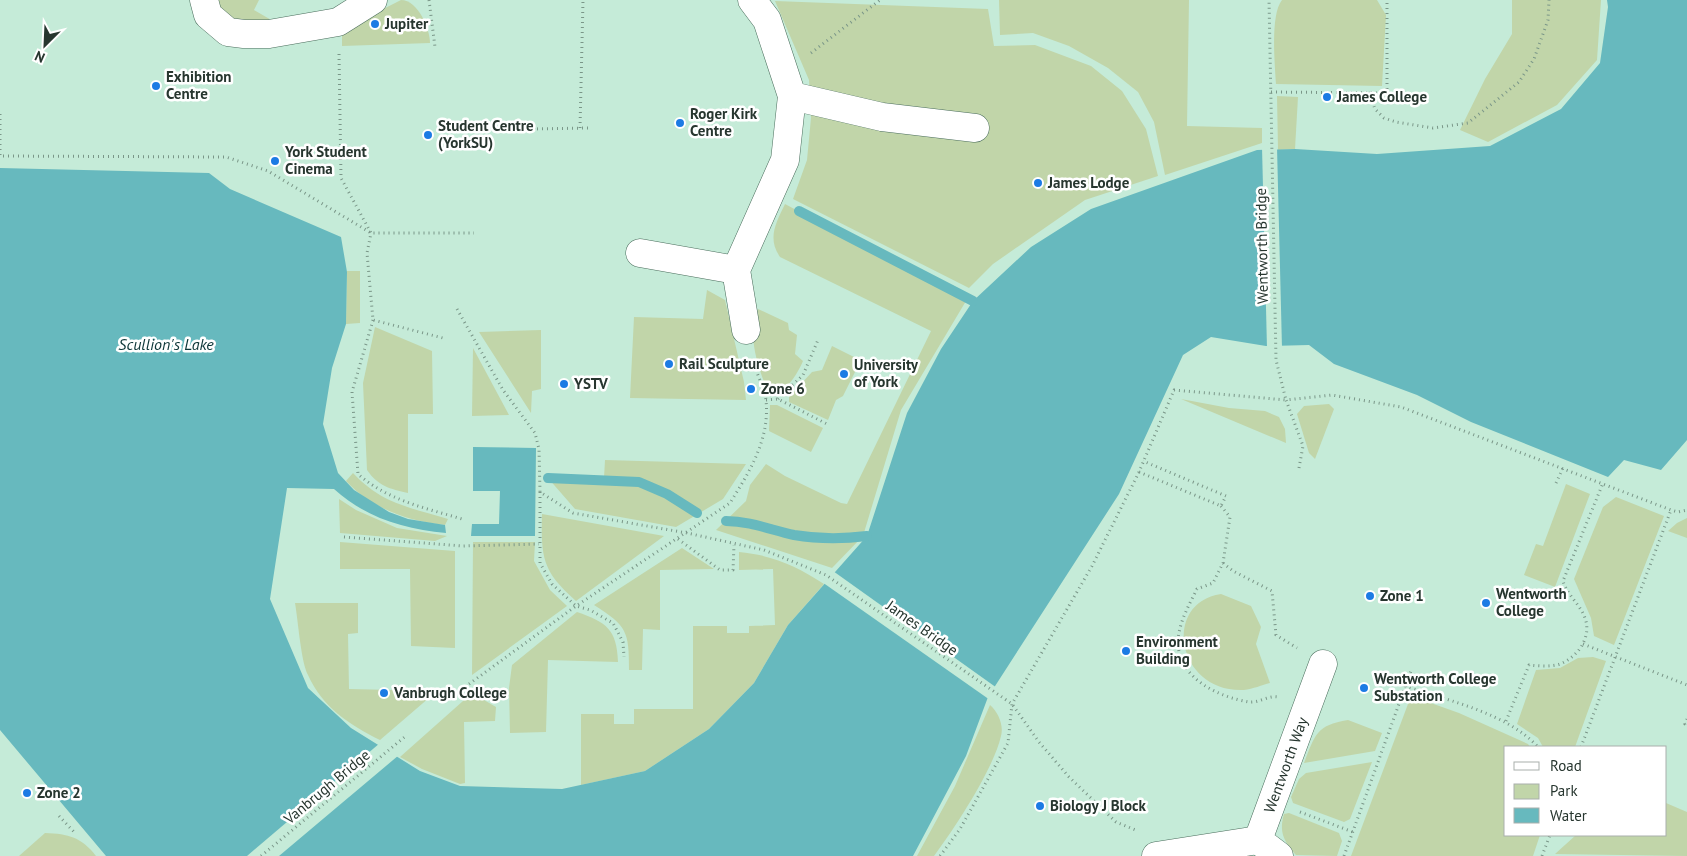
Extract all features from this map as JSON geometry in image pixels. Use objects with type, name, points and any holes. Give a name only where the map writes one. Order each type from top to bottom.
[{"type":"street","points":[[204,0],[208,15],[228,32],[269,34],[338,22],[373,0]]},
{"type":"street","points":[[746,330],[736,270],[785,160],[789,85],[767,20],[752,0]]},
{"type":"street","points":[[789,85],[882,117],[975,128]]},
{"type":"street","points":[[640,253],[736,270]]},
{"type":"street","name":"Wentworth Way","points":[[1268,848],[1273,802],[1323,664]]},
{"type":"street","points":[[1159,856],[1268,848]]},
{"type":"path","points":[[429,0],[435,46]]},
{"type":"path","points":[[580,128],[583,0]]},
{"type":"path","points":[[789,85],[880,0]]},
{"type":"path","name":"Wentworth Bridge","points":[[1269,0],[1270,131],[1276,360],[1286,400],[1303,446],[1298,468]]},
{"type":"path","points":[[1271,92],[1387,93],[1387,0]]},
{"type":"path","points":[[1369,92],[1375,109],[1384,118],[1396,122],[1433,128],[1468,123],[1518,82],[1534,59],[1548,20],[1549,0]]},
{"type":"path","points":[[338,22],[341,178],[371,233],[367,253],[373,320],[352,392],[358,474],[374,488],[392,498],[462,519]]},
{"type":"path","points":[[0,114],[0,156],[226,157],[268,170],[371,233],[474,233]]},
{"type":"path","points":[[472,130],[589,128]]},
{"type":"path","points":[[457,309],[503,390],[535,433],[539,448],[540,563],[552,584],[576,606],[590,610],[613,623],[623,642],[624,657]]},
{"type":"path","points":[[373,320],[442,338]]},
{"type":"path","points":[[465,687],[576,606],[730,503],[746,478],[763,442],[766,400],[754,367],[746,330]]},
{"type":"path","points":[[778,399],[802,375],[818,340]]},
{"type":"path","points":[[940,856],[960,829],[1008,743],[1012,704],[1092,566],[1139,472],[1174,390],[1286,400],[1332,395],[1401,408],[1671,510],[1678,512],[1687,510]]},
{"type":"path","points":[[766,400],[778,399],[829,425]]},
{"type":"path","points":[[1143,461],[1226,496],[1221,506]]},
{"type":"path","points":[[1556,484],[1563,468]]},
{"type":"path","points":[[1139,472],[1221,506],[1230,516],[1223,563],[1214,583],[1197,589],[1180,626],[1178,644],[1184,662],[1196,678],[1211,691],[1235,700],[1256,703],[1275,696],[1308,705]]},
{"type":"path","points":[[1506,721],[1529,665],[1559,664],[1572,657],[1583,644],[1586,620],[1563,581],[1603,484]]},
{"type":"path","name":"James Bridge","points":[[540,492],[573,513],[687,533],[734,545],[764,550],[826,575],[1012,704]]},
{"type":"path","points":[[1581,746],[1671,510]]},
{"type":"path","points":[[344,537],[463,546],[539,544]]},
{"type":"path","points":[[678,539],[720,570],[733,570],[734,545]]},
{"type":"path","points":[[1223,563],[1233,571],[1272,591],[1276,635],[1323,664]]},
{"type":"path","points":[[1583,644],[1687,685]]},
{"type":"path","points":[[1344,856],[1412,668]]},
{"type":"path","points":[[1405,686],[1506,721],[1526,734],[1537,746]]},
{"type":"path","points":[[1012,704],[1069,777],[1116,822],[1159,839],[1159,856]]},
{"type":"path","points":[[1687,719],[1685,724],[1687,725]]},
{"type":"path","name":"Vanbrugh Bridge","points":[[261,856],[407,735]]},
{"type":"path","points":[[1273,802],[1353,832]]},
{"type":"path","points":[[59,816],[76,834]]},
{"type":"path","points":[[1542,856],[1550,836]]},
{"type":"green space","points":[[212,0],[259,0],[254,10],[273,21],[230,21]]},
{"type":"green space","points":[[401,0],[407,1],[418,10],[428,30],[430,43],[342,46],[342,30]]},
{"type":"green space","points":[[999,0],[1189,0],[1187,126],[1262,128],[1262,143],[1165,175],[1154,122],[1138,92],[1108,68],[1069,46],[1033,33],[1000,35]]},
{"type":"green space","points":[[1282,0],[1377,0],[1386,15],[1382,86],[1276,84],[1275,28],[1278,7]]},
{"type":"green space","points":[[1512,0],[1601,0],[1597,60],[1557,105],[1488,142],[1460,130],[1485,79],[1512,34]]},
{"type":"green space","points":[[775,1],[988,9],[994,46],[1035,45],[1091,66],[1122,91],[1146,129],[1158,176],[1085,200],[993,264],[969,288],[793,199],[807,160],[811,118],[809,80]]},
{"type":"green space","points":[[1277,96],[1298,97],[1295,149],[1278,150]]},
{"type":"green space","points":[[785,204],[966,301],[901,410],[863,536],[832,568],[716,530],[746,501],[750,485],[766,464],[785,476],[841,503],[847,504],[931,331],[780,257],[773,237],[776,224]]},
{"type":"green space","points":[[347,271],[360,271],[360,323],[346,324]]},
{"type":"green space","points":[[707,290],[725,300],[744,382],[746,400],[630,398],[634,317],[703,319]]},
{"type":"green space","points":[[758,309],[788,323],[789,330],[797,335],[795,354],[803,361],[794,378],[785,388],[769,396],[755,353],[753,331]]},
{"type":"green space","points":[[375,327],[432,351],[433,414],[408,414],[408,493],[385,486],[367,470],[363,383]]},
{"type":"green space","points":[[541,330],[541,389],[532,391],[531,413],[479,332]]},
{"type":"green space","points":[[832,346],[856,358],[859,364],[843,396],[836,400],[828,420],[789,402],[789,397],[812,372],[822,370]]},
{"type":"green space","points":[[473,348],[509,415],[472,416]]},
{"type":"green space","points":[[1181,399],[1229,408],[1265,411],[1279,417],[1285,429],[1286,443]]},
{"type":"green space","points":[[1329,404],[1334,409],[1315,459],[1309,453],[1297,414],[1304,406]]},
{"type":"green space","points":[[770,405],[777,405],[823,428],[811,452],[769,431]]},
{"type":"green space","points":[[605,460],[746,464],[723,499],[676,527],[575,509],[548,478],[604,478]]},
{"type":"green space","points":[[353,473],[375,492],[386,498],[448,519],[445,525],[404,517],[379,506],[356,491],[346,481]]},
{"type":"green space","points":[[1566,484],[1590,494],[1555,587],[1524,575],[1536,544],[1543,546]]},
{"type":"green space","points":[[1616,497],[1664,516],[1614,645],[1594,636],[1591,618],[1574,579],[1603,507]]},
{"type":"green space","points":[[339,499],[356,510],[397,528],[447,536],[435,541],[340,533]]},
{"type":"green space","points":[[542,514],[664,536],[576,601],[556,581],[546,563],[542,542]]},
{"type":"green space","points":[[1687,518],[1687,538],[1668,531],[1677,523]]},
{"type":"green space","points":[[340,542],[455,551],[455,648],[411,646],[410,569],[340,569]]},
{"type":"green space","points":[[473,542],[535,542],[534,561],[550,590],[567,606],[472,675]]},
{"type":"green space","points":[[682,548],[714,569],[660,570],[660,630],[643,629],[642,670],[629,670],[627,638],[624,631],[620,625],[594,605]]},
{"type":"green space","points":[[739,552],[751,553],[784,562],[824,584],[788,625],[754,683],[709,729],[645,771],[581,785],[581,714],[614,714],[614,724],[634,724],[634,709],[693,709],[693,626],[727,626],[727,633],[749,633],[749,626],[775,625],[773,569],[739,570]]},
{"type":"green space","points":[[1221,594],[1251,606],[1261,627],[1256,644],[1270,683],[1244,690],[1221,687],[1204,678],[1191,663],[1185,646],[1184,629],[1190,613],[1202,601]]},
{"type":"green space","points":[[295,603],[358,603],[358,633],[348,634],[349,689],[437,691],[380,740],[358,728],[329,706],[321,697],[308,675],[302,651]]},
{"type":"green space","points":[[577,612],[596,619],[608,628],[615,642],[618,662],[548,660],[546,732],[510,733],[509,688],[512,665]]},
{"type":"green space","points":[[1593,657],[1606,661],[1575,746],[1542,746],[1538,738],[1517,724],[1536,670],[1560,668],[1578,658]]},
{"type":"green space","points":[[472,693],[496,707],[495,721],[464,722],[465,783],[460,784],[422,769],[400,757]]},
{"type":"green space","points":[[1411,696],[1459,713],[1529,746],[1504,746],[1504,836],[1540,836],[1533,856],[1351,856]]},
{"type":"green space","points":[[990,705],[996,711],[1002,728],[991,764],[963,814],[934,856],[917,856],[955,786]]},
{"type":"green space","points":[[1348,720],[1382,733],[1375,751],[1304,763],[1314,738],[1323,728]]},
{"type":"green space","points":[[1372,762],[1350,819],[1344,822],[1293,803],[1291,797],[1299,779],[1306,773]]},
{"type":"green space","points":[[1667,803],[1687,812],[1687,856],[1555,854],[1575,836],[1667,836]]},
{"type":"green space","points":[[1289,813],[1339,833],[1342,841],[1337,856],[1296,855],[1285,840],[1282,831],[1284,814]]},
{"type":"green space","points":[[45,833],[61,834],[74,838],[85,845],[96,856],[19,856]]},
{"type":"water","name":"Scullion's Lake","points":[[1607,0],[1687,0],[1687,440],[1661,470],[1624,460],[1608,477],[1471,422],[1417,395],[1334,364],[1309,345],[1266,346],[1211,337],[1183,355],[1119,494],[988,697],[966,756],[913,856],[106,856],[0,730],[0,168],[209,173],[230,189],[341,237],[347,272],[346,324],[332,368],[323,424],[338,473],[354,490],[389,512],[408,519],[445,525],[446,533],[415,529],[372,515],[359,508],[334,489],[287,488],[270,599],[308,688],[351,728],[420,771],[460,786],[562,789],[645,771],[709,729],[754,683],[788,625],[867,536],[907,413],[941,349],[973,301],[1031,247],[1091,209],[1257,150],[1295,149],[1377,154],[1490,146],[1561,109],[1600,63],[1608,7]]},
{"type":"water","points":[[473,447],[536,448],[535,536],[471,536],[472,524],[499,524],[500,491],[473,491]]},
{"type":"pier","points":[[1262,147],[1277,147],[1282,348],[1267,348]]},
{"type":"pier","points":[[833,571],[997,688],[990,700],[822,582]]},
{"type":"pier","points":[[380,743],[399,755],[279,856],[247,856]]},
{"type":"waterway","points":[[799,211],[973,301]]},
{"type":"waterway","points":[[548,478],[639,482],[667,494],[697,513]]},
{"type":"waterway","points":[[726,521],[752,524],[803,536],[830,538],[867,536]]},
{"type":"place","name":"Jupiter","points":[[375,24]]},
{"type":"place","name":"Exhibition Centre","points":[[156,86]]},
{"type":"place","name":"James College","points":[[1327,97]]},
{"type":"place","name":"Roger Kirk Centre","points":[[680,123]]},
{"type":"place","name":"Student Centre (YorkSU)","points":[[428,135]]},
{"type":"place","name":"York Student Cinema","points":[[275,161]]},
{"type":"place","name":"James Lodge","points":[[1038,183]]},
{"type":"place","name":"Rail Sculpture","points":[[669,364]]},
{"type":"place","name":"University of York","points":[[844,374]]},
{"type":"place","name":"YSTV","points":[[564,384]]},
{"type":"place","name":"Zone 6","points":[[751,389]]},
{"type":"place","name":"Zone 1","points":[[1370,596]]},
{"type":"place","name":"Wentworth College","points":[[1486,603]]},
{"type":"place","name":"Environment Building","points":[[1126,651]]},
{"type":"place","name":"Wentworth College Substation","points":[[1364,688]]},
{"type":"place","name":"Vanbrugh College","points":[[384,693]]},
{"type":"place","name":"Zone 2","points":[[27,793]]},
{"type":"place","name":"Biology J Block","points":[[1040,806]]}]
